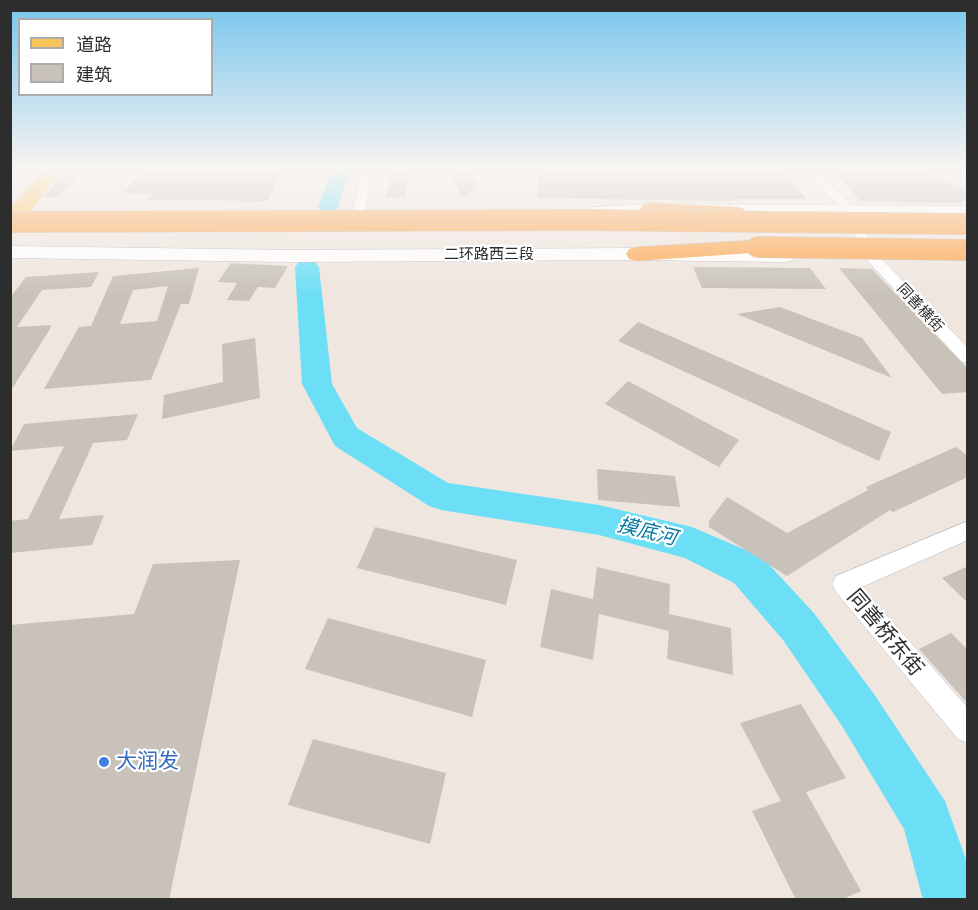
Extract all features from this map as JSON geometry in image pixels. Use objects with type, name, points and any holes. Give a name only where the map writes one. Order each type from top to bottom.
[{"type":"highway","points":[[688,210],[968,216]]},
{"type":"highway","points":[[12,214],[968,224]]},
{"type":"highway","points":[[10,240],[583,239],[968,242]]},
{"type":"highway","points":[[637,254],[757,247],[968,250]]},
{"type":"main road","points":[[12,214],[624,210]]},
{"type":"main road","points":[[904,210],[968,211]]},
{"type":"main road","name":"二环路西三段","points":[[10,252],[291,256],[637,254],[968,256]]},
{"type":"street","name":"同善横街","points":[[848,210],[872,257],[968,358]]},
{"type":"street","name":"同善桥东街","points":[[968,530],[844,584],[968,729]]},
{"type":"building","points":[[231,263],[288,266],[275,288],[258,287],[249,301],[227,300],[237,283],[218,282]]},
{"type":"building","points":[[693,267],[810,268],[826,289],[702,288]]},
{"type":"building","points":[[199,268],[189,304],[181,304],[151,380],[44,389],[79,327],[91,326],[113,276]],"holes":[[[168,286],[157,321],[120,324],[133,290]]]},
{"type":"building","points":[[839,268],[872,269],[968,369],[968,392],[942,394]]},
{"type":"building","points":[[99,272],[91,287],[42,290],[17,327],[51,325],[50,329],[10,392],[10,298],[26,277]]},
{"type":"building","points":[[780,307],[862,338],[892,378],[737,314]]},
{"type":"building","points":[[638,322],[891,432],[879,461],[618,341]]},
{"type":"building","points":[[255,338],[260,398],[162,419],[164,395],[223,382],[222,344]]},
{"type":"building","points":[[628,381],[739,440],[719,467],[605,404]]},
{"type":"building","points":[[138,414],[127,440],[93,443],[59,519],[104,515],[92,545],[10,553],[10,521],[28,519],[64,446],[10,451],[24,424]]},
{"type":"building","points":[[956,447],[968,456],[968,477],[893,512],[890,510],[787,576],[709,527],[709,521],[727,497],[787,533],[868,490],[866,487]]},
{"type":"building","points":[[597,469],[675,476],[680,507],[598,500]]},
{"type":"building","points":[[375,527],[517,560],[506,605],[357,568]]},
{"type":"building","name":"大润发","points":[[240,560],[169,900],[10,900],[10,625],[134,614],[153,564]]},
{"type":"building","points":[[968,566],[968,603],[942,578]]},
{"type":"building","points":[[597,567],[670,584],[669,614],[731,628],[733,675],[667,659],[669,631],[599,614],[593,660],[540,647],[551,589],[593,599]]},
{"type":"building","points":[[328,618],[486,660],[472,717],[305,669]]},
{"type":"building","points":[[951,633],[968,650],[968,704],[919,649]]},
{"type":"building","points":[[801,704],[846,778],[806,792],[861,891],[841,900],[796,900],[752,811],[781,801],[740,723]]},
{"type":"building","points":[[313,739],[446,773],[430,844],[288,805]]},
{"type":"waterway","name":"摸底河","points":[[307,267],[317,384],[346,437],[441,496],[599,520],[692,543],[748,570],[798,626],[858,710],[927,819],[951,900]]},
{"type":"place","name":"大润发","points":[[104,762]]}]
